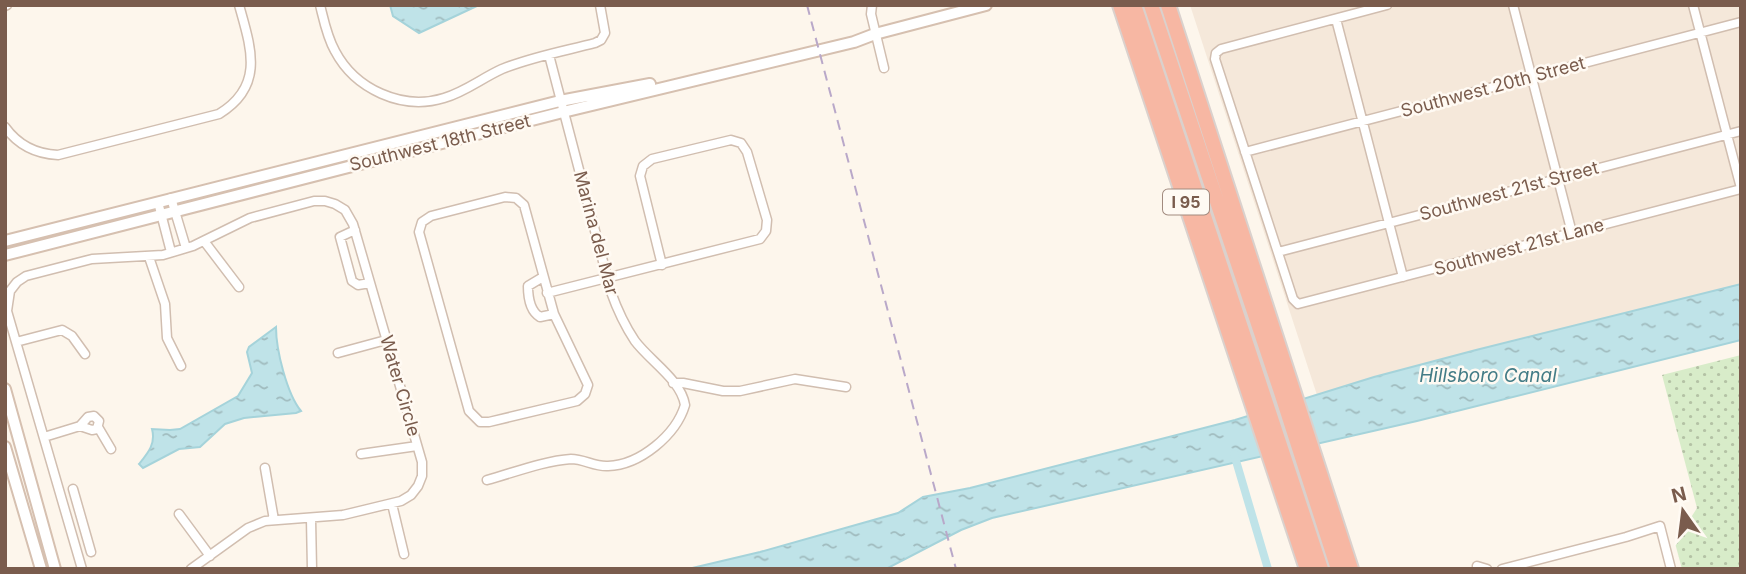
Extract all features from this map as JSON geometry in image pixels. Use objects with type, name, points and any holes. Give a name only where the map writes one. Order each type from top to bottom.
[{"type":"highway","name":"I 95","points":[[1120,5],[1259,398],[1281,465],[1307,569]]},
{"type":"highway","points":[[1134,5],[1259,398]]},
{"type":"highway","points":[[1151,5],[1287,390]]},
{"type":"highway","name":"I 95","points":[[1168,5],[1287,390],[1351,569]]},
{"type":"highway","points":[[1309,457],[1338,569]]},
{"type":"highway","points":[[1281,465],[1321,569]]},
{"type":"main road","name":"Southwest 18th Street","points":[[5,241],[171,198],[851,37],[875,34],[986,5]]},
{"type":"main road","name":"Southwest 18th Street","points":[[5,255],[562,106]]},
{"type":"main road","points":[[5,389],[55,569]]},
{"type":"main road","points":[[5,447],[41,569]]},
{"type":"street","points":[[5,127],[27,148],[58,155],[219,114],[242,94],[251,73],[251,50],[239,5]]},
{"type":"street","points":[[320,5],[332,45],[349,71],[374,90],[404,101],[443,99],[501,69],[601,40],[606,26],[600,5]]},
{"type":"street","points":[[872,5],[871,14],[884,68]]},
{"type":"street","points":[[1278,252],[1215,59],[1216,53],[1222,49],[1387,5]]},
{"type":"street","points":[[1513,5],[1572,233]]},
{"type":"street","points":[[1693,5],[1741,188]]},
{"type":"street","points":[[1336,19],[1403,277]]},
{"type":"street","name":"Southwest 20th Street","points":[[1245,152],[1741,22]]},
{"type":"street","name":"Marina del Mar","points":[[487,480],[571,460],[603,466],[619,465],[659,443],[675,426],[685,405],[682,395],[673,383],[635,341],[618,311],[606,278],[549,55]]},
{"type":"street","name":"Southwest 21st Street","points":[[1278,252],[1741,131]]},
{"type":"street","points":[[547,293],[662,265],[755,241],[764,235],[767,220],[747,152],[741,143],[731,139],[652,159],[643,166],[640,176],[662,265]]},
{"type":"street","name":"Southwest 21st Lane","points":[[1278,252],[1293,299],[1298,304],[1304,304],[1741,188]]},
{"type":"street","points":[[505,197],[516,198],[524,205],[547,293],[568,348],[587,379],[585,394],[577,401],[489,422],[476,419],[469,411],[419,237],[420,226],[431,216],[505,197]]},
{"type":"street","points":[[171,198],[186,248]]},
{"type":"street","name":"Water Circle","points":[[82,569],[7,311],[7,302],[13,286],[22,278],[92,259],[149,257],[186,248],[250,218],[319,200],[335,204],[345,210],[355,230],[417,446],[422,468],[421,481],[411,495],[392,504],[343,515],[274,520],[248,528],[191,569]]},
{"type":"street","points":[[158,202],[171,252]]},
{"type":"street","points":[[355,230],[340,237],[352,281],[358,285],[370,283]]},
{"type":"street","points":[[204,241],[239,287]]},
{"type":"street","points":[[149,257],[166,304],[167,338],[181,366]]},
{"type":"street","points":[[543,277],[528,286],[532,307],[540,317],[554,314]]},
{"type":"street","points":[[16,342],[62,330],[72,336],[85,355]]},
{"type":"street","points":[[338,353],[386,340]]},
{"type":"street","points":[[673,383],[723,391],[740,391],[795,379],[846,387]]},
{"type":"street","points":[[44,437],[80,426],[92,430],[98,427],[111,449]]},
{"type":"street","points":[[361,454],[417,446]]},
{"type":"street","points":[[265,468],[274,520]]},
{"type":"street","points":[[73,489],[91,552]]},
{"type":"street","points":[[392,504],[404,554]]},
{"type":"street","points":[[180,514],[210,556]]},
{"type":"street","points":[[312,519],[312,569]]},
{"type":"street","points":[[1502,569],[1538,564],[1660,526],[1671,569]]},
{"type":"street","points":[[74,543],[88,539]]},
{"type":"street","points":[[1477,566],[1487,569]]},
{"type":"shaded area","points":[[1190,5],[1741,5],[1741,284],[1476,350],[1317,395]]},
{"type":"green space","points":[[1741,355],[1741,569],[1682,569],[1675,543],[1697,508],[1662,375]]},
{"type":"water","points":[[390,5],[479,5],[419,33],[393,16]]},
{"type":"water","name":"Hillsboro Canal","points":[[1741,284],[1741,340],[1417,421],[992,518],[961,530],[886,569],[688,569],[760,552],[898,513],[923,497],[970,488],[1235,420],[1374,377]]},
{"type":"water","points":[[276,327],[283,371],[291,394],[301,411],[244,418],[225,424],[200,447],[179,449],[143,468],[139,464],[152,444],[152,429],[180,429],[238,396],[252,373],[247,352],[249,347]]},
{"type":"waterway","points":[[1234,454],[1268,569]]},
{"type":"railway","points":[[807,5],[956,569]]}]
